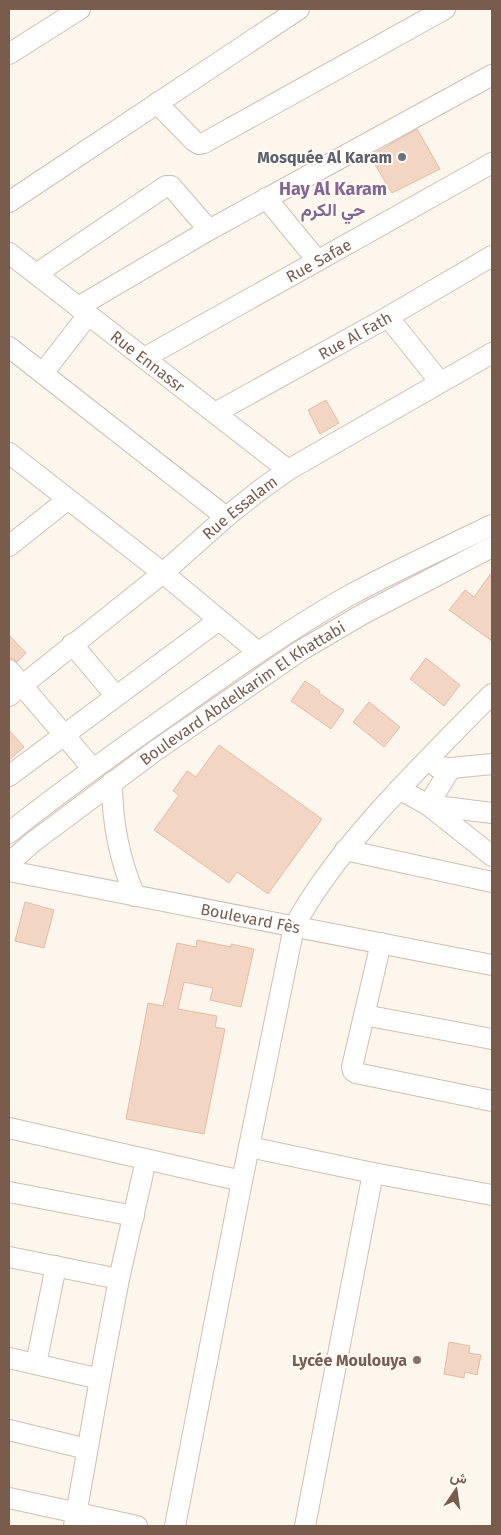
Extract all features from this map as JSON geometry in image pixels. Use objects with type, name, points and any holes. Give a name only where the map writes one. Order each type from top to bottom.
[{"type":"street","points":[[9,54],[80,9]]},
{"type":"street","points":[[9,202],[300,9]]},
{"type":"street","points":[[157,103],[194,142],[198,144],[204,143],[445,9]]},
{"type":"street","points":[[43,373],[83,311],[208,230],[492,75]]},
{"type":"street","name":"Rue Safae","points":[[144,358],[492,163]]},
{"type":"street","points":[[36,274],[166,186],[171,186],[208,230]]},
{"type":"street","points":[[266,198],[317,260]]},
{"type":"street","name":"Rue Ennassr","points":[[9,253],[288,470]]},
{"type":"street","name":"Rue Al Fath","points":[[215,413],[388,317],[492,256]]},
{"type":"street","points":[[388,317],[440,382]]},
{"type":"street","points":[[9,347],[226,517]]},
{"type":"street","name":"Rue Essalam","points":[[13,684],[72,644],[163,573],[226,517],[288,470],[492,353]]},
{"type":"street","points":[[9,454],[163,573],[258,652]]},
{"type":"street","points":[[9,546],[67,500]]},
{"type":"street","name":"Boulevard Abdelkarim El Khattabi","points":[[9,833],[93,769],[288,632],[382,578],[492,525]]},
{"type":"street","name":"Boulevard Abdelkarim El Khattabi","points":[[9,863],[33,842],[112,782],[300,651],[363,614],[492,547]]},
{"type":"street","points":[[9,776],[219,620]]},
{"type":"street","points":[[72,644],[116,696]]},
{"type":"street","points":[[13,684],[93,769]]},
{"type":"street","points":[[175,1526],[242,1181],[294,927],[310,898],[346,850],[419,767],[492,694]]},
{"type":"street","points":[[419,767],[451,768],[492,764]]},
{"type":"street","points":[[428,805],[451,768]]},
{"type":"street","points":[[112,782],[112,802],[117,840],[121,859],[135,896]]},
{"type":"street","points":[[399,789],[428,805],[492,856]]},
{"type":"street","points":[[428,805],[492,812]]},
{"type":"street","points":[[346,850],[492,882]]},
{"type":"street","name":"Boulevard Fès","points":[[9,871],[492,965]]},
{"type":"street","points":[[381,944],[352,1067],[353,1071],[492,1101]]},
{"type":"street","points":[[364,1015],[492,1039]]},
{"type":"street","points":[[9,1128],[242,1181]]},
{"type":"street","points":[[249,1147],[492,1195]]},
{"type":"street","points":[[75,1520],[119,1279],[146,1160]]},
{"type":"street","points":[[305,1526],[373,1173]]},
{"type":"street","points":[[9,1192],[134,1216]]},
{"type":"street","points":[[9,1257],[119,1279]]},
{"type":"street","points":[[36,1364],[56,1266]]},
{"type":"street","points":[[9,1358],[100,1379]]},
{"type":"street","points":[[9,1430],[87,1449]]},
{"type":"street","points":[[9,1498],[75,1520],[137,1526]]},
{"type":"building","name":"Mosquée Al Karam","points":[[417,129],[440,169],[392,193],[370,156]]},
{"type":"building","points":[[326,400],[339,423],[320,434],[308,410]]},
{"type":"building","points":[[492,572],[492,641],[449,610],[465,590],[474,597]]},
{"type":"building","points":[[9,635],[26,653],[17,662],[9,658]]},
{"type":"building","points":[[426,658],[460,685],[444,706],[410,679]]},
{"type":"building","points":[[305,681],[344,710],[331,729],[291,701]]},
{"type":"building","points":[[369,702],[400,727],[384,747],[353,722]]},
{"type":"building","points":[[9,730],[24,747],[9,760]]},
{"type":"building","points":[[219,745],[322,819],[268,894],[237,872],[229,883],[154,830],[179,795],[173,791],[187,771],[196,777]]},
{"type":"building","points":[[25,902],[54,910],[44,948],[15,941]]},
{"type":"building","points":[[197,940],[231,947],[231,944],[254,949],[241,1007],[210,1000],[213,988],[184,982],[178,1009],[217,1016],[215,1027],[225,1029],[204,1134],[126,1119],[148,1003],[163,1006],[177,943],[196,947]]},
{"type":"building","points":[[449,1342],[470,1346],[469,1353],[481,1355],[477,1375],[465,1372],[464,1378],[444,1374]]},
{"type":"place","name":"Mosquée Al Karam","points":[[402,157]]},
{"type":"place","name":"Lycée Moulouya","points":[[417,1360]]},
{"type":"district","name":"Hay Al Karam حي الكرم","points":[[333,199]]}]
